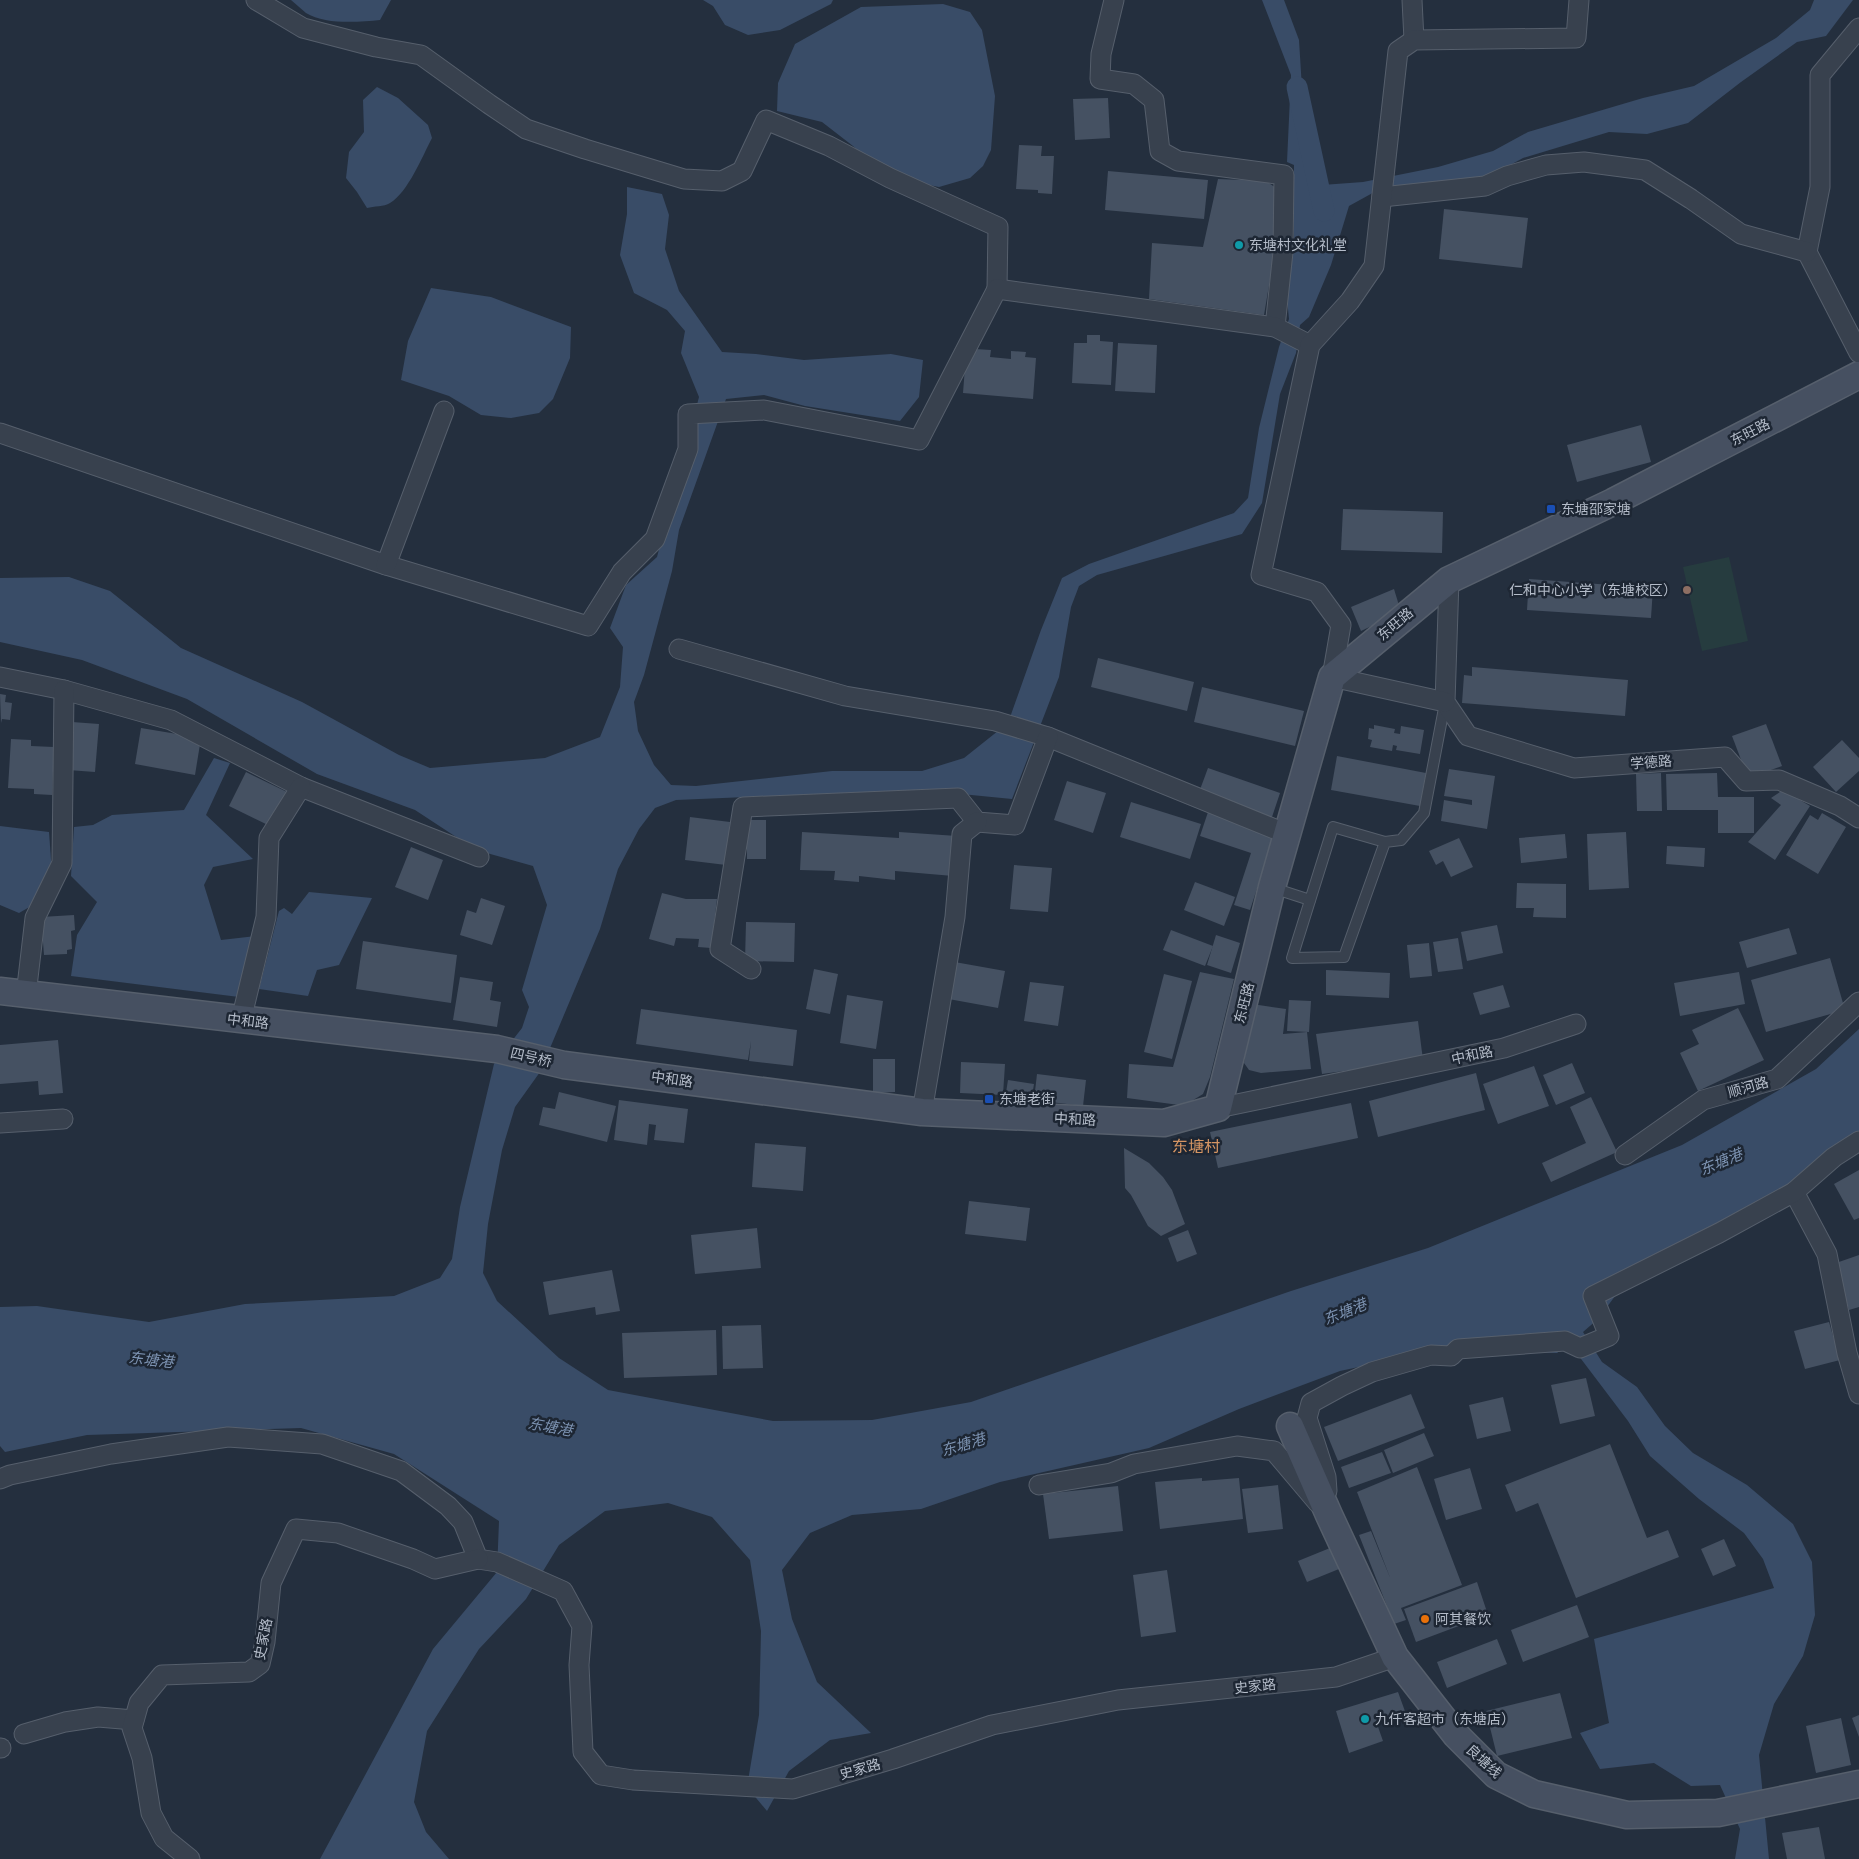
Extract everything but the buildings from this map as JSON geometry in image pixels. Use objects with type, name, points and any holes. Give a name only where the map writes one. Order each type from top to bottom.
[{"type":"street","points":[[0,433],[386,565],[588,626],[622,572],[655,539],[688,449],[688,414],[764,410],[919,440],[997,289],[998,227],[890,178],[828,146],[766,120],[742,171],[722,181],[684,179],[584,150],[526,129],[421,55],[376,47],[303,28],[256,0]]},
{"type":"street","points":[[1114,0],[1101,54],[1100,79],[1134,84],[1154,100],[1160,150],[1178,161],[1284,175],[1283,252],[1292,336],[1261,575],[1317,592],[1341,626],[1332,677],[1445,702],[1449,580]]},
{"type":"street","points":[[1412,0],[1414,40]]},
{"type":"street","points":[[997,289],[1292,336],[1350,301],[1374,266],[1398,51],[1414,40],[1576,38],[1579,0]]},
{"type":"street","points":[[1859,28],[1820,75],[1820,187],[1807,252],[1859,353]]},
{"type":"street","points":[[1382,197],[1484,186],[1507,176],[1546,164],[1584,162],[1645,170],[1741,234],[1807,252]]},
{"type":"street","name":"东旺路","points":[[1218,1108],[1272,887],[1332,677],[1449,580],[1613,502],[1859,375]]},
{"type":"street","points":[[386,565],[444,410]]},
{"type":"street","points":[[679,649],[845,696],[995,721],[1048,738],[1288,834]]},
{"type":"street","points":[[0,677],[64,690],[171,720],[300,787],[479,857]]},
{"type":"street","points":[[26,995],[35,918],[62,864],[64,690]]},
{"type":"street","name":"学德路","points":[[1445,702],[1468,736],[1574,768],[1725,757],[1746,781],[1779,780],[1840,806],[1859,818]]},
{"type":"street","points":[[922,1112],[955,917],[962,834],[977,822],[1015,825],[1048,738]]},
{"type":"street","points":[[241,1020],[266,917],[269,838],[300,787]]},
{"type":"street","points":[[751,969],[720,949],[743,806],[958,798],[977,822]]},
{"type":"street","name":"中和路","points":[[0,991],[497,1049]]},
{"type":"street","name":"顺河路","points":[[1624,1155],[1703,1100],[1777,1079],[1859,1002]]},
{"type":"street","name":"中和路","points":[[564,1065],[922,1112],[1164,1123],[1218,1108],[1504,1048],[1576,1024]]},
{"type":"street","name":"四号桥","points":[[497,1049],[564,1065]]},
{"type":"street","points":[[0,1123],[63,1119]]},
{"type":"street","points":[[1329,1515],[1326,1477],[1307,1418],[1311,1403],[1372,1372],[1431,1355],[1451,1356],[1458,1349],[1565,1341],[1580,1348],[1609,1336],[1593,1296],[1719,1233],[1794,1192],[1834,1157],[1859,1141]]},
{"type":"street","points":[[1794,1192],[1827,1254],[1847,1353],[1855,1368],[1859,1394]]},
{"type":"street","name":"良塘线","points":[[1290,1426],[1395,1657],[1456,1735],[1496,1775],[1534,1794],[1627,1815],[1718,1813],[1859,1784]]},
{"type":"street","points":[[0,1479],[10,1475],[111,1454],[228,1437],[322,1444],[401,1471],[448,1506],[463,1522],[478,1559]]},
{"type":"street","points":[[1039,1485],[1112,1473],[1134,1464],[1237,1446],[1274,1451],[1329,1515]]},
{"type":"street","name":"史家路","points":[[134,1720],[139,1703],[162,1675],[248,1672],[260,1664],[265,1642],[271,1583],[296,1528],[338,1533],[413,1559],[435,1569],[478,1559],[497,1562],[563,1591],[582,1626],[580,1665],[583,1752],[601,1775],[633,1780],[793,1789],[893,1759],[992,1726],[1118,1700],[1336,1678],[1395,1657]]},
{"type":"street","points":[[24,1734],[65,1722],[98,1717],[134,1720],[132,1728],[142,1758],[151,1813],[164,1838],[190,1859]]},
{"type":"lane","points":[[1385,842],[1344,957],[1292,958],[1333,827],[1385,842],[1401,840],[1424,813],[1445,702]]},
{"type":"lane","points":[[1272,887],[1310,900]]},
{"type":"green space","points":[[1729,557],[1748,641],[1702,651],[1683,567]]},
{"type":"water","points":[[291,0],[391,0],[380,20],[352,22],[332,21],[314,17],[306,13]]},
{"type":"water","points":[[703,0],[833,0],[831,4],[780,30],[748,35],[725,25],[713,6]]},
{"type":"water","name":"东塘港","points":[[1262,0],[1284,0],[1299,40],[1306,153],[1313,178],[1322,185],[1363,182],[1438,167],[1493,151],[1528,132],[1643,98],[1694,86],[1776,38],[1810,10],[1814,0],[1853,0],[1826,36],[1797,42],[1688,123],[1647,134],[1609,132],[1523,158],[1492,175],[1378,190],[1349,206],[1331,265],[1309,317],[1300,325],[1296,353],[1280,394],[1262,503],[1242,534],[1097,575],[1079,586],[1071,607],[1059,677],[1012,799],[951,793],[867,792],[676,800],[655,808],[639,829],[618,869],[600,929],[540,1072],[515,1107],[502,1150],[488,1224],[483,1273],[497,1301],[559,1358],[608,1390],[773,1421],[872,1420],[971,1402],[1291,1291],[1428,1248],[1682,1145],[1816,1069],[1859,1029],[1859,1150],[1627,1280],[1598,1319],[1583,1332],[1602,1362],[1637,1387],[1665,1426],[1693,1453],[1747,1485],[1793,1524],[1812,1562],[1815,1615],[1803,1656],[1774,1704],[1759,1755],[1769,1859],[1735,1859],[1740,1829],[1720,1785],[1691,1786],[1654,1763],[1600,1769],[1580,1733],[1609,1723],[1594,1639],[1774,1588],[1763,1559],[1744,1533],[1699,1499],[1650,1456],[1628,1421],[1569,1343],[1557,1353],[1447,1348],[1340,1371],[1239,1409],[1149,1448],[1000,1482],[921,1509],[852,1515],[810,1533],[782,1570],[792,1619],[817,1682],[871,1733],[830,1740],[789,1771],[767,1811],[747,1787],[759,1715],[761,1631],[750,1560],[712,1517],[668,1503],[605,1511],[559,1545],[526,1599],[479,1649],[427,1731],[414,1802],[426,1832],[449,1859],[320,1859],[433,1649],[497,1572],[499,1521],[394,1454],[301,1428],[87,1435],[5,1452],[0,1446],[0,1307],[37,1306],[149,1322],[245,1304],[394,1296],[440,1278],[452,1259],[460,1207],[494,1064],[522,1028],[529,1007],[522,990],[547,905],[533,866],[476,850],[415,810],[317,774],[187,699],[82,660],[0,642],[0,578],[69,577],[110,591],[181,648],[302,702],[399,755],[430,768],[545,758],[600,737],[620,687],[623,647],[610,628],[626,585],[657,557],[699,397],[681,353],[685,331],[667,310],[634,293],[620,255],[627,214],[627,187],[662,194],[669,215],[665,249],[679,291],[722,352],[804,360],[891,354],[923,360],[919,397],[900,421],[805,406],[764,395],[726,399],[679,530],[672,571],[644,675],[634,702],[638,731],[654,765],[671,785],[696,786],[832,771],[922,771],[964,758],[1008,723],[1041,630],[1062,578],[1089,564],[1234,513],[1248,498],[1259,428],[1279,347],[1289,319],[1287,299],[1294,245],[1294,165],[1287,162],[1291,75]]},
{"type":"water","points":[[943,4],[970,12],[982,30],[995,96],[991,150],[983,166],[970,178],[939,187],[904,180],[874,167],[853,146],[822,122],[777,111],[778,83],[795,44],[861,7]]},
{"type":"water","points":[[377,87],[398,98],[428,125],[432,138],[409,183],[397,198],[382,206],[367,208],[346,178],[349,152],[364,132],[363,100]]},
{"type":"water","points":[[431,288],[491,297],[571,327],[570,358],[553,399],[539,413],[511,418],[481,415],[449,396],[401,380],[408,341]]},
{"type":"water","points":[[214,758],[230,763],[206,815],[253,859],[213,867],[204,885],[221,940],[256,936],[239,997],[71,976],[77,935],[97,902],[71,876],[74,827],[93,825],[112,815],[184,810]]},
{"type":"water","points":[[0,826],[49,832],[52,873],[40,901],[19,913],[0,905]]},
{"type":"water","points":[[309,892],[372,898],[339,965],[317,970],[308,996],[259,989],[279,911],[284,908],[292,914]]},
{"type":"waterway","points":[[1297,87],[1324,211]]},
{"type":"place","name":"东塘村文化礼堂","points":[[1239,245]]},
{"type":"place","name":"东塘邵家塘","points":[[1551,509]]},
{"type":"place","name":"仁和中心小学（东塘校区）","points":[[1687,590]]},
{"type":"place","name":"东塘老街","points":[[989,1099]]},
{"type":"place","name":"阿其餐饮","points":[[1425,1619]]},
{"type":"place","name":"九仟客超市（东塘店）","points":[[1365,1719]]},
{"type":"district","name":"东塘村","points":[[1196,1146]]}]
